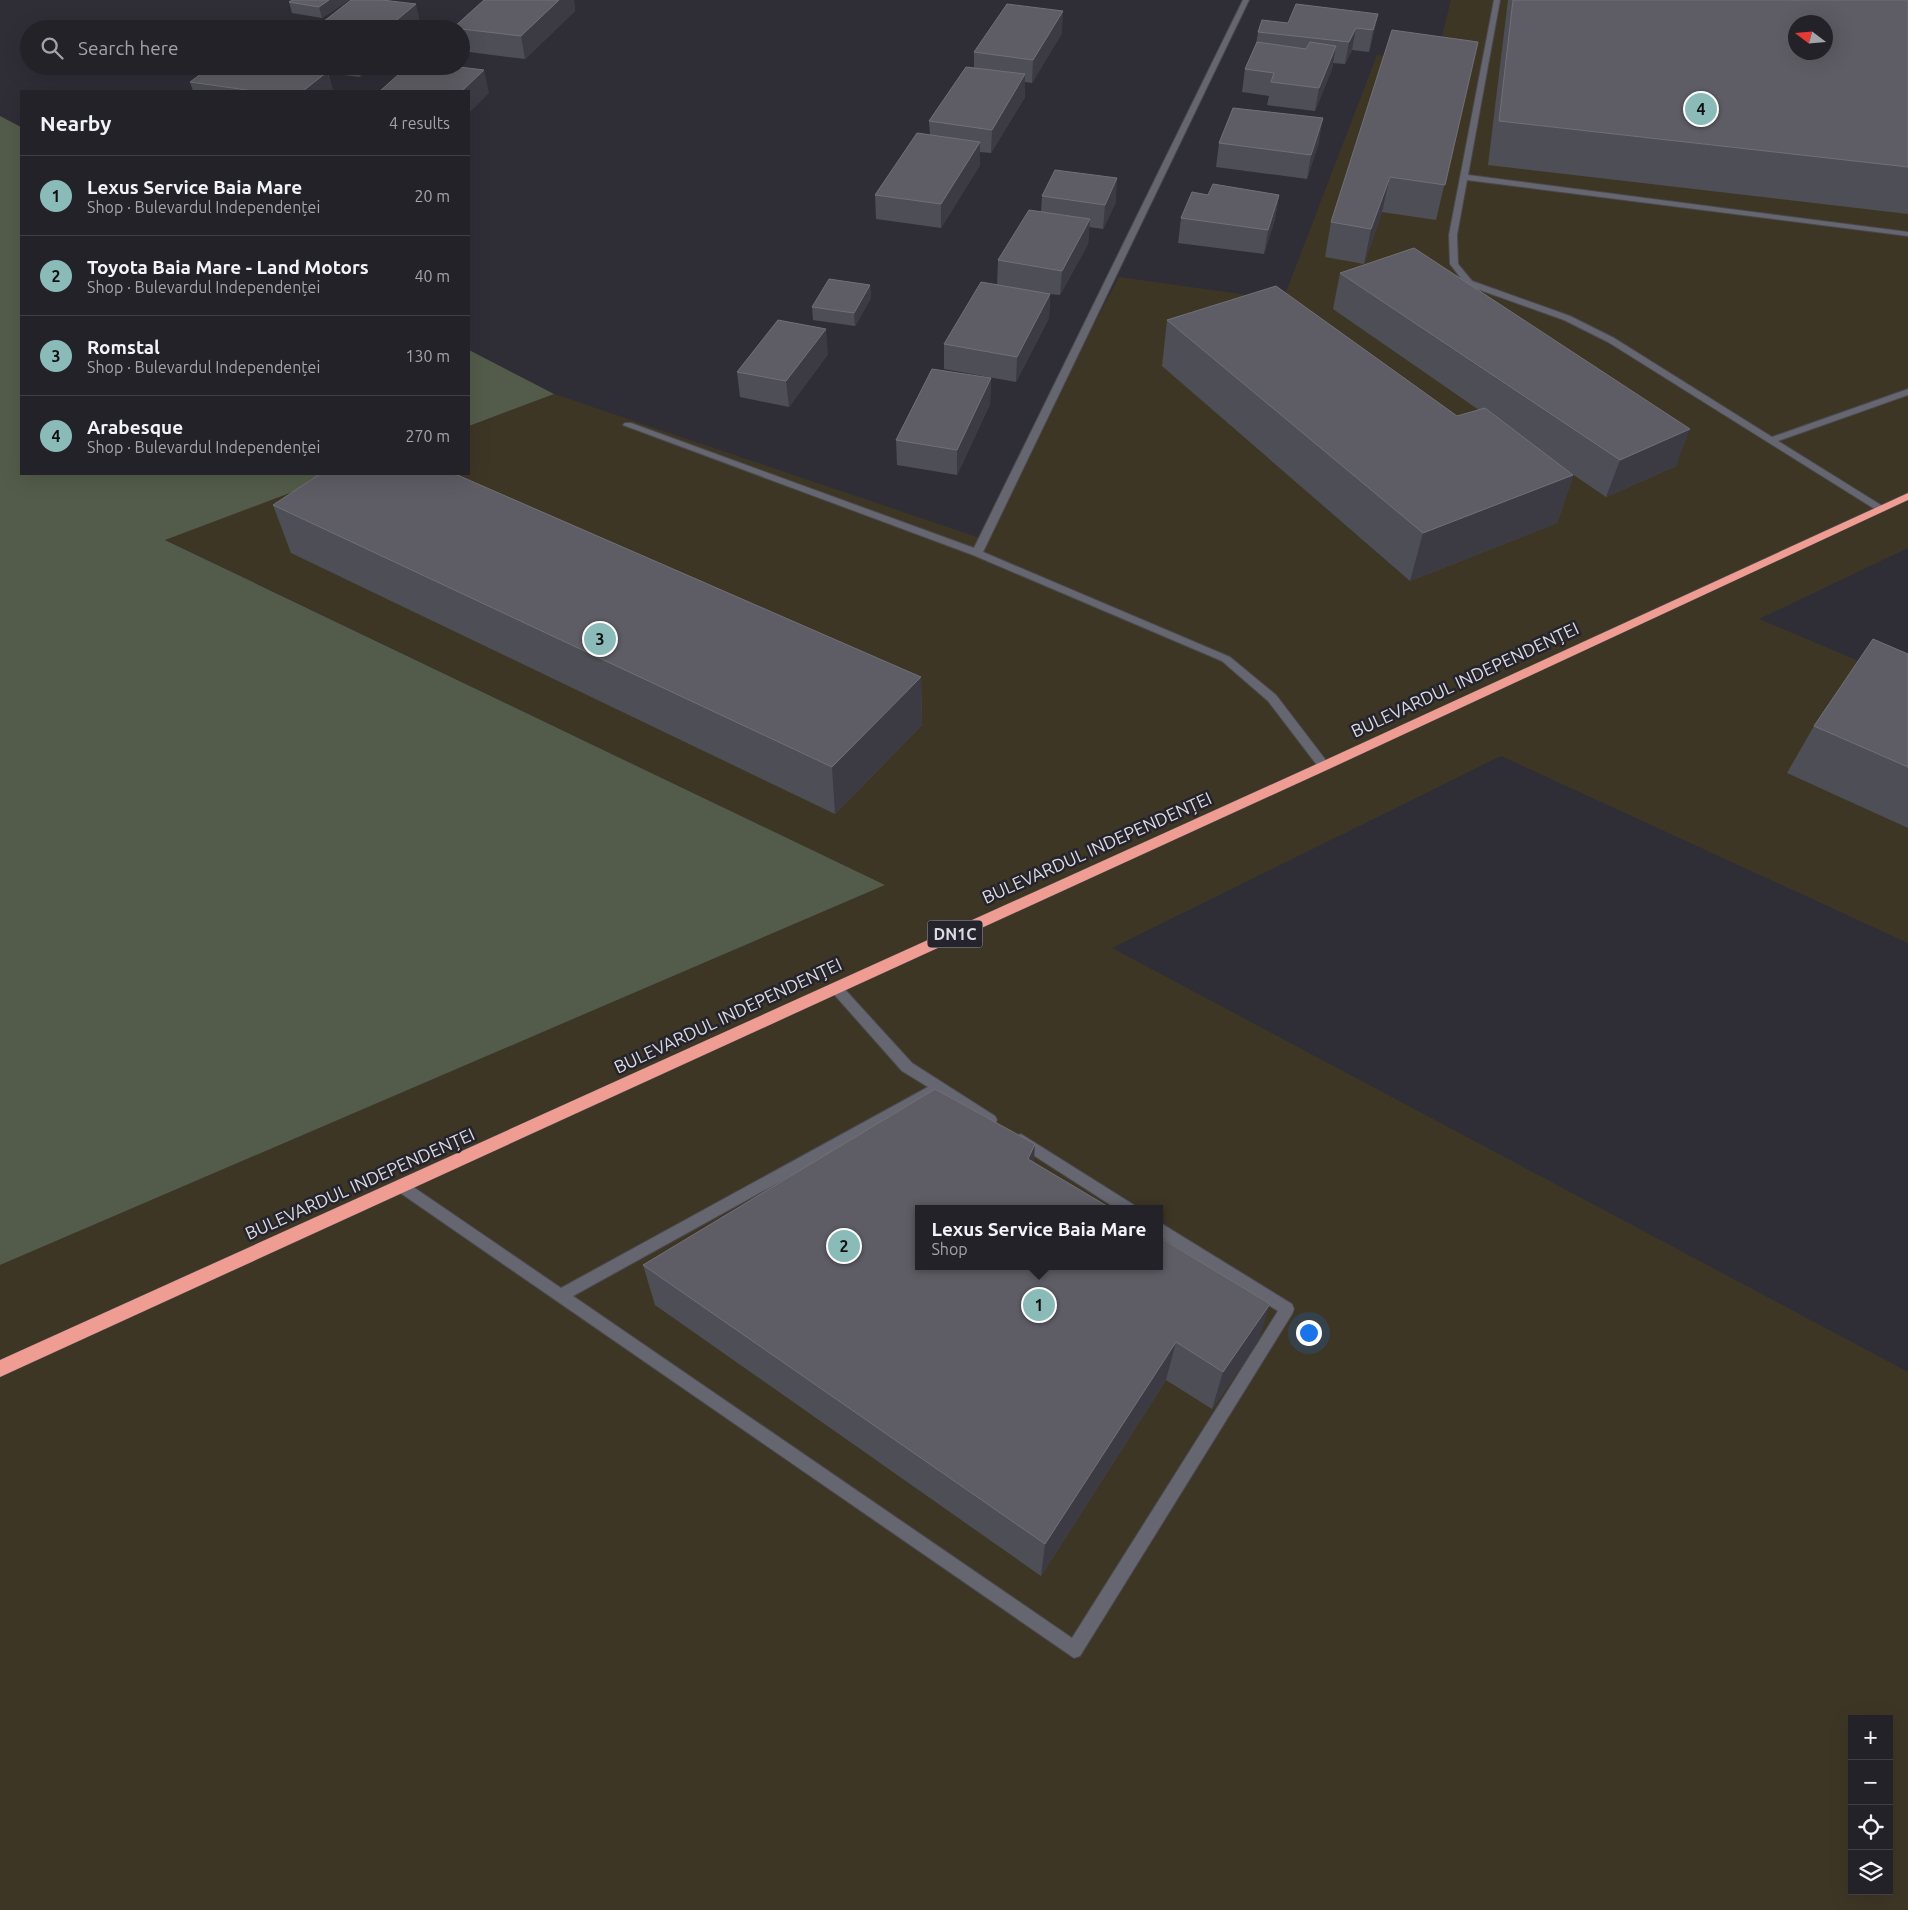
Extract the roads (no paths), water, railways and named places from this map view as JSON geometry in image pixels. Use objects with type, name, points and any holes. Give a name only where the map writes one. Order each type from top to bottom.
[{"type":"highway","name":"BULEVARDUL INDEPENDENȚEI","points":[[0,1369],[1324,766],[1908,496]]},
{"type":"street","points":[[977,553],[1246,0]]},
{"type":"street","points":[[1497,0],[1453,236],[1454,264],[1469,284],[1566,318],[1611,340],[1881,509]]},
{"type":"street","points":[[1464,177],[1908,234]]},
{"type":"street","points":[[1771,440],[1908,392]]},
{"type":"street","points":[[628,426],[977,553],[1226,659],[1272,698],[1324,766]]},
{"type":"street","points":[[836,988],[907,1067],[1123,1205]]},
{"type":"street","points":[[560,1296],[939,1088]]},
{"type":"street","points":[[401,1186],[1074,1650],[1287,1309],[1163,1231]]},
{"type":"place","name":"Arabesque","points":[[1701,109]]},
{"type":"place","name":"Romstal","points":[[600,639]]},
{"type":"place","name":"Toyota Baia Mare - Land Motors","points":[[844,1246]]},
{"type":"place","name":"Lexus Service Baia Mare","points":[[1039,1305]]}]
